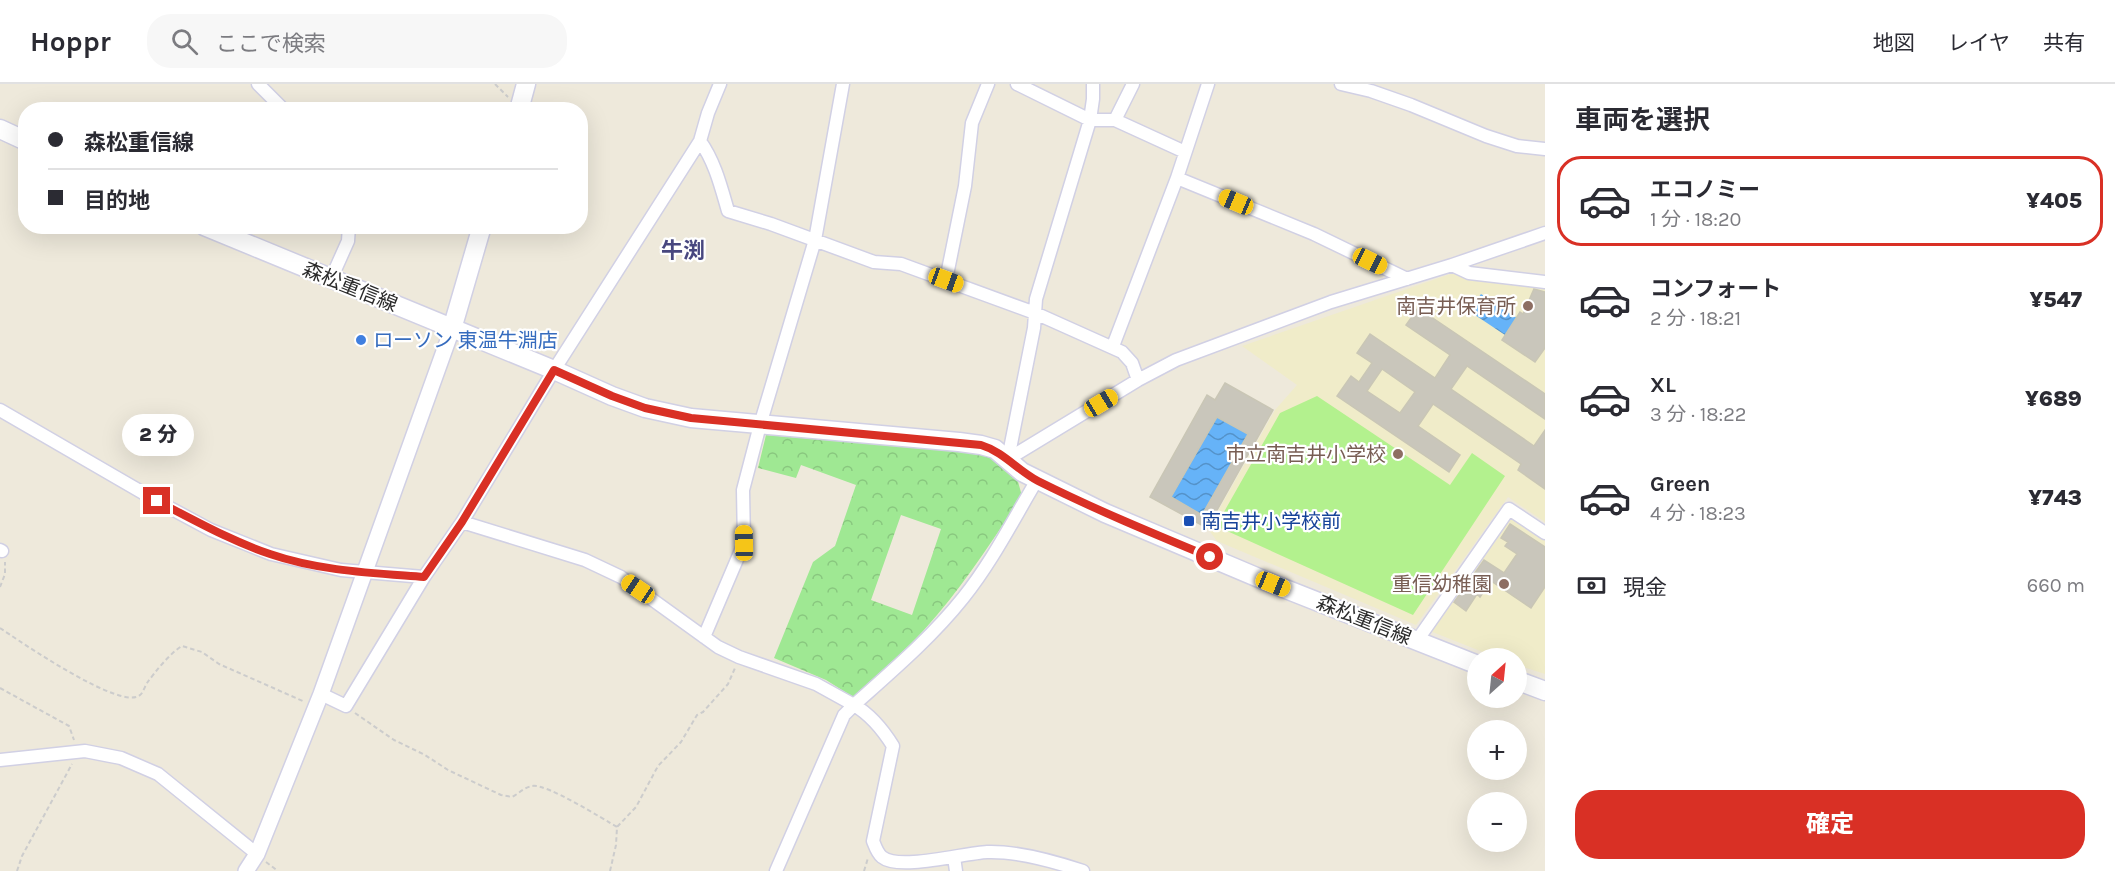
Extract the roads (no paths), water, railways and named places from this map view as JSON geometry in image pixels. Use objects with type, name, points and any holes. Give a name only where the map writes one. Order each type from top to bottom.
[{"type":"main road","points":[[521,102],[526,84]]},
{"type":"main road","points":[[0,129],[18,137]]},
{"type":"main road","name":"森松重信線","points":[[223,234],[645,408],[691,418],[981,445],[995,449],[1022,472],[1116,517],[1416,642],[1467,661]]},
{"type":"main road","points":[[452,329],[480,234]]},
{"type":"main road","points":[[1527,684],[1545,691]]},
{"type":"street","points":[[258,84],[276,102]]},
{"type":"street","points":[[318,700],[346,706],[424,577],[462,522],[554,370],[700,141],[720,84]]},
{"type":"street","points":[[704,637],[744,543],[743,490],[815,240],[843,84]]},
{"type":"street","points":[[946,280],[965,186],[972,123],[988,84]]},
{"type":"street","points":[[1017,84],[1090,120],[1115,120],[1185,152]]},
{"type":"street","points":[[1008,459],[1032,339],[1036,300],[1090,120],[1094,99],[1093,84]]},
{"type":"street","points":[[1115,120],[1133,84]]},
{"type":"street","points":[[1113,346],[1177,178],[1208,84]]},
{"type":"street","points":[[1341,84],[1371,91],[1507,142],[1545,149]]},
{"type":"street","points":[[700,141],[708,151],[728,211],[874,262],[902,264],[1035,313],[1113,346],[1132,363],[1137,380]]},
{"type":"street","points":[[1177,178],[1314,234],[1407,279]]},
{"type":"street","points":[[1008,459],[1137,380],[1176,360],[1331,302],[1452,265],[1545,233]]},
{"type":"street","points":[[331,279],[348,241],[348,234]]},
{"type":"street","points":[[1452,265],[1469,273],[1545,282]]},
{"type":"street","points":[[246,871],[257,854],[318,700],[452,329]]},
{"type":"street","points":[[0,410],[211,530],[271,554],[342,570],[424,577]]},
{"type":"street","points":[[776,871],[844,715],[928,638],[963,597],[989,561],[1037,480]]},
{"type":"street","points":[[1416,642],[1509,509],[1545,533]]},
{"type":"street","points":[[462,522],[585,560],[621,577],[704,637],[739,657],[816,684],[862,710],[884,732],[893,746],[873,841],[882,857],[898,863],[988,852],[1026,857],[1083,871]]},
{"type":"street","points":[[0,760],[77,752],[121,758],[158,774],[257,854]]},
{"type":"street","points":[[954,857],[956,871]]},
{"type":"water","points":[[1481,294],[1517,318],[1505,335],[1469,311]]},
{"type":"water","points":[[1217,417],[1248,434],[1202,515],[1171,497]]},
{"type":"place","name":"南吉井保育所","points":[[1528,306]]},
{"type":"place","name":"ローソン 東温牛淵店","points":[[361,340]]},
{"type":"place","name":"市立南吉井小学校","points":[[1398,454]]},
{"type":"place","name":"南吉井小学校前","points":[[1189,521]]},
{"type":"place","name":"重信幼稚園","points":[[1504,584]]},
{"type":"district","name":"牛渕","points":[[683,251]]}]
